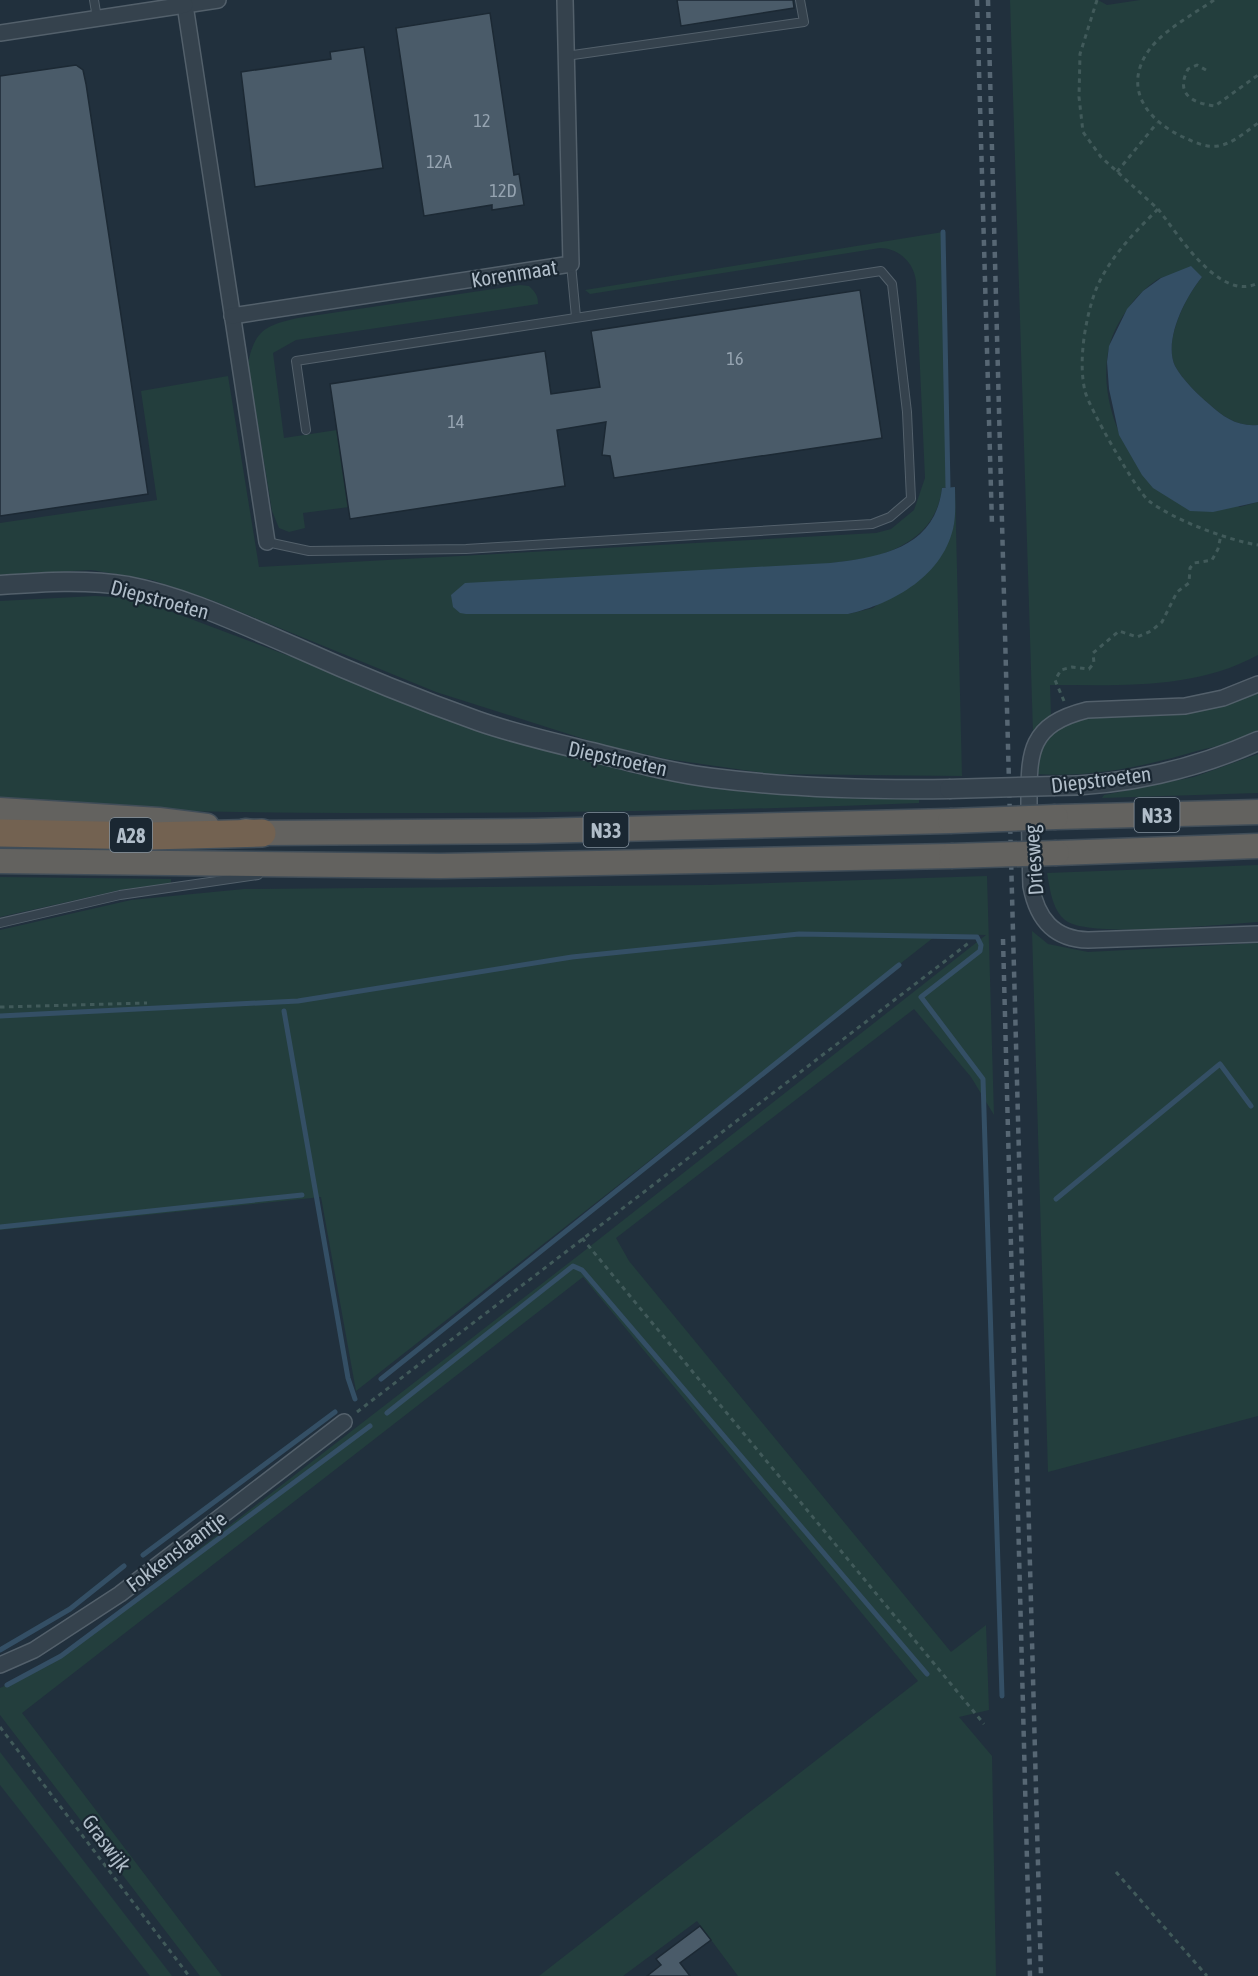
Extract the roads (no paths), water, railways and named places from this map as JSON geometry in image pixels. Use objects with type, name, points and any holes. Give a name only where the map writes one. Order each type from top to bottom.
[{"type":"highway","name":"N33","points":[[0,810],[159,820],[262,833],[535,831],[1258,812]]},
{"type":"highway","name":"A28","points":[[0,833],[150,836],[262,833]]},
{"type":"highway","name":"N33","points":[[0,861],[440,866],[951,856],[1258,846]]},
{"type":"street","points":[[0,33],[218,0]]},
{"type":"street","name":"Korenmaat","points":[[232,316],[571,264],[565,0]]},
{"type":"street","points":[[185,5],[267,542]]},
{"type":"street","name":"Diepstroeten","points":[[0,585],[94,582],[129,586],[215,613],[349,671],[480,722],[554,743],[711,778],[863,790],[1076,786],[1144,776],[1214,759],[1258,741]]},
{"type":"street","name":"Driesweg","points":[[1258,684],[1223,698],[1185,706],[1088,710],[1070,715],[1046,729],[1038,738],[1029,758],[1031,886],[1033,900],[1051,930],[1074,940],[1258,934]]},
{"type":"street","name":"Fokkenslaantje","points":[[0,1665],[34,1650],[120,1594],[344,1422]]},
{"type":"lane","points":[[94,0],[97,18]]},
{"type":"lane","points":[[566,56],[804,22],[800,0]]},
{"type":"lane","points":[[571,264],[576,317]]},
{"type":"lane","points":[[267,542],[309,551],[466,549],[872,524],[890,517],[911,499],[907,412],[892,285],[881,271],[296,360],[306,430]]},
{"type":"lane","points":[[0,923],[120,895],[327,866]]},
{"type":"water","points":[[1191,266],[1202,277],[1189,295],[1174,331],[1172,355],[1175,366],[1190,386],[1220,413],[1237,423],[1258,425],[1258,502],[1213,512],[1190,511],[1153,488],[1142,475],[1119,435],[1109,389],[1107,362],[1109,346],[1127,309],[1143,291],[1161,278]]},
{"type":"water","points":[[955,487],[954,524],[949,542],[940,558],[928,572],[899,595],[848,614],[466,614],[460,613],[453,607],[451,595],[465,583],[830,563],[886,553],[917,537],[929,525],[937,508],[942,488]]},
{"type":"waterway","points":[[943,232],[948,487]]},
{"type":"waterway","points":[[0,1016],[298,1001],[572,957],[799,934],[977,937],[981,945],[980,951],[921,997],[983,1079],[1002,1696]]},
{"type":"waterway","points":[[381,1379],[899,965]]},
{"type":"waterway","points":[[284,1011],[348,1378],[355,1399]]},
{"type":"waterway","points":[[1056,1199],[1220,1064],[1251,1106]]},
{"type":"waterway","points":[[0,1227],[302,1195]]},
{"type":"waterway","points":[[387,1413],[573,1266],[582,1270],[927,1674]]},
{"type":"waterway","points":[[143,1555],[335,1412]]},
{"type":"waterway","points":[[7,1685],[61,1656],[370,1426]]},
{"type":"waterway","points":[[0,1650],[70,1609],[124,1566]]},
{"type":"railway","points":[[977,0],[992,525]]},
{"type":"railway","points":[[988,0],[1041,1976]]},
{"type":"railway","points":[[1003,939],[1030,1976]]}]
